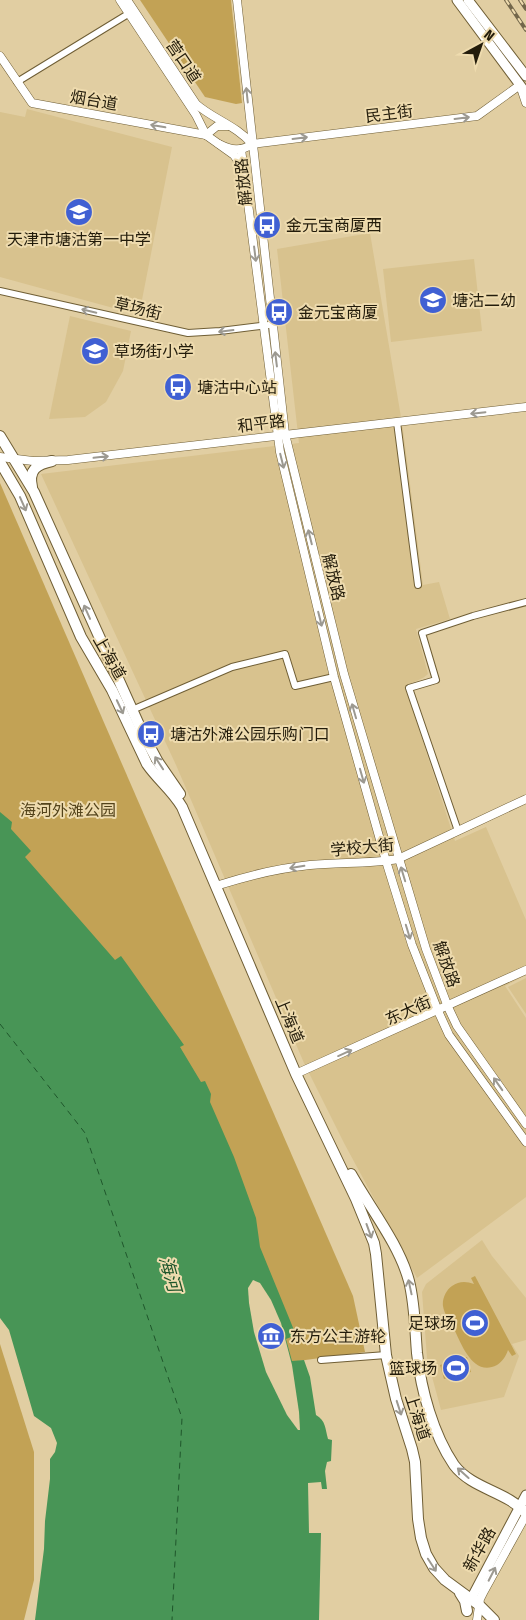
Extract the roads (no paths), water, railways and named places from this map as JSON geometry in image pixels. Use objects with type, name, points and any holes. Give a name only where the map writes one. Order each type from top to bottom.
[{"type":"main road","points":[[457,0],[526,94]]},
{"type":"main road","points":[[468,0],[524,73]]},
{"type":"main road","name":"上海道","points":[[0,436],[34,492],[152,752],[179,792],[300,1072],[351,1174],[398,1254],[410,1290],[424,1393],[448,1454],[457,1468],[466,1477],[505,1497],[524,1511]]},
{"type":"main road","points":[[34,492],[31,480],[33,471],[38,465],[52,461]]},
{"type":"main road","name":"上海道","points":[[0,462],[20,496],[81,637],[112,690],[147,764],[172,791],[182,807],[296,1074],[365,1219],[376,1254],[386,1355],[396,1399],[415,1462],[418,1519],[423,1547],[438,1574],[458,1590],[477,1601],[493,1618]]},
{"type":"main road","points":[[505,1497],[515,1498],[526,1494]]},
{"type":"main road","name":"新华路","points":[[477,1601],[478,1583],[524,1511],[526,1494]]},
{"type":"main road","points":[[458,1590],[464,1599],[467,1616]]},
{"type":"street","name":"营口道","points":[[120,0],[131,12],[196,104],[207,113],[248,138],[252,144]]},
{"type":"street","name":"营口道","points":[[127,0],[131,12],[206,134]]},
{"type":"street","name":"解放路","points":[[237,0],[280,432],[334,677],[412,945],[438,1011],[449,1035],[526,1142]]},
{"type":"street","points":[[17,82],[131,12]]},
{"type":"street","name":"烟台道","points":[[0,56],[32,103],[206,134]]},
{"type":"street","points":[[520,85],[526,103]]},
{"type":"street","name":"民主街","points":[[252,144],[477,116],[520,85]]},
{"type":"street","points":[[230,126],[217,126],[206,134],[234,155],[244,171]]},
{"type":"street","points":[[219,144],[230,149],[241,150],[252,144]]},
{"type":"street","name":"解放路","points":[[241,150],[282,407],[280,432],[344,674],[398,859],[426,949],[457,1026],[526,1124]]},
{"type":"street","name":"草场街","points":[[0,291],[188,333],[268,325]]},
{"type":"street","name":"和平路","points":[[0,457],[52,461],[126,454],[261,437],[280,432],[396,422],[526,407]]},
{"type":"street","points":[[396,422],[418,585]]},
{"type":"street","points":[[458,831],[409,688],[436,680],[422,633],[473,616],[526,602]]},
{"type":"street","points":[[132,710],[232,666],[285,654],[295,686],[334,677]]},
{"type":"street","name":"学校大街","points":[[219,885],[301,866],[398,859],[526,799]]},
{"type":"street","name":"东大街","points":[[300,1072],[448,1007],[526,970]]},
{"type":"street","points":[[321,1360],[386,1355]]},
{"type":"street","name":"新华路","points":[[467,1616],[493,1572],[524,1511]]},
{"type":"street","name":"新华路","points":[[477,1601],[477,1620]]},
{"type":"water","name":"海河","points":[[0,812],[12,822],[11,829],[31,851],[25,857],[115,960],[121,956],[184,1045],[180,1047],[201,1082],[205,1081],[211,1094],[210,1102],[234,1157],[256,1218],[260,1247],[296,1335],[286,1339],[292,1361],[304,1360],[310,1377],[316,1415],[326,1428],[328,1439],[332,1440],[331,1461],[327,1462],[325,1471],[327,1489],[322,1489],[321,1482],[308,1483],[309,1533],[321,1533],[319,1620],[35,1620],[44,1549],[50,1459],[55,1452],[57,1443],[51,1428],[34,1416],[9,1330],[0,1318]]},
{"type":"railway","points":[[506,0],[526,30]]},
{"type":"railway","points":[[520,0],[526,9]]},
{"type":"place","name":"天津市塘沽第一中学","points":[[79,212]]},
{"type":"place","name":"金元宝商厦西","points":[[267,225]]},
{"type":"place","name":"塘沽二幼","points":[[433,300]]},
{"type":"place","name":"金元宝商厦","points":[[279,312]]},
{"type":"place","name":"草场街小学","points":[[95,351]]},
{"type":"place","name":"塘沽中心站","points":[[178,387]]},
{"type":"place","name":"塘沽外滩公园乐购门口","points":[[151,734]]},
{"type":"place","name":"足球场","points":[[475,1323]]},
{"type":"place","name":"东方公主游轮","points":[[271,1336]]},
{"type":"place","name":"篮球场","points":[[456,1368]]},
{"type":"park label","name":"海河外滩公园","points":[[68,810]]}]
